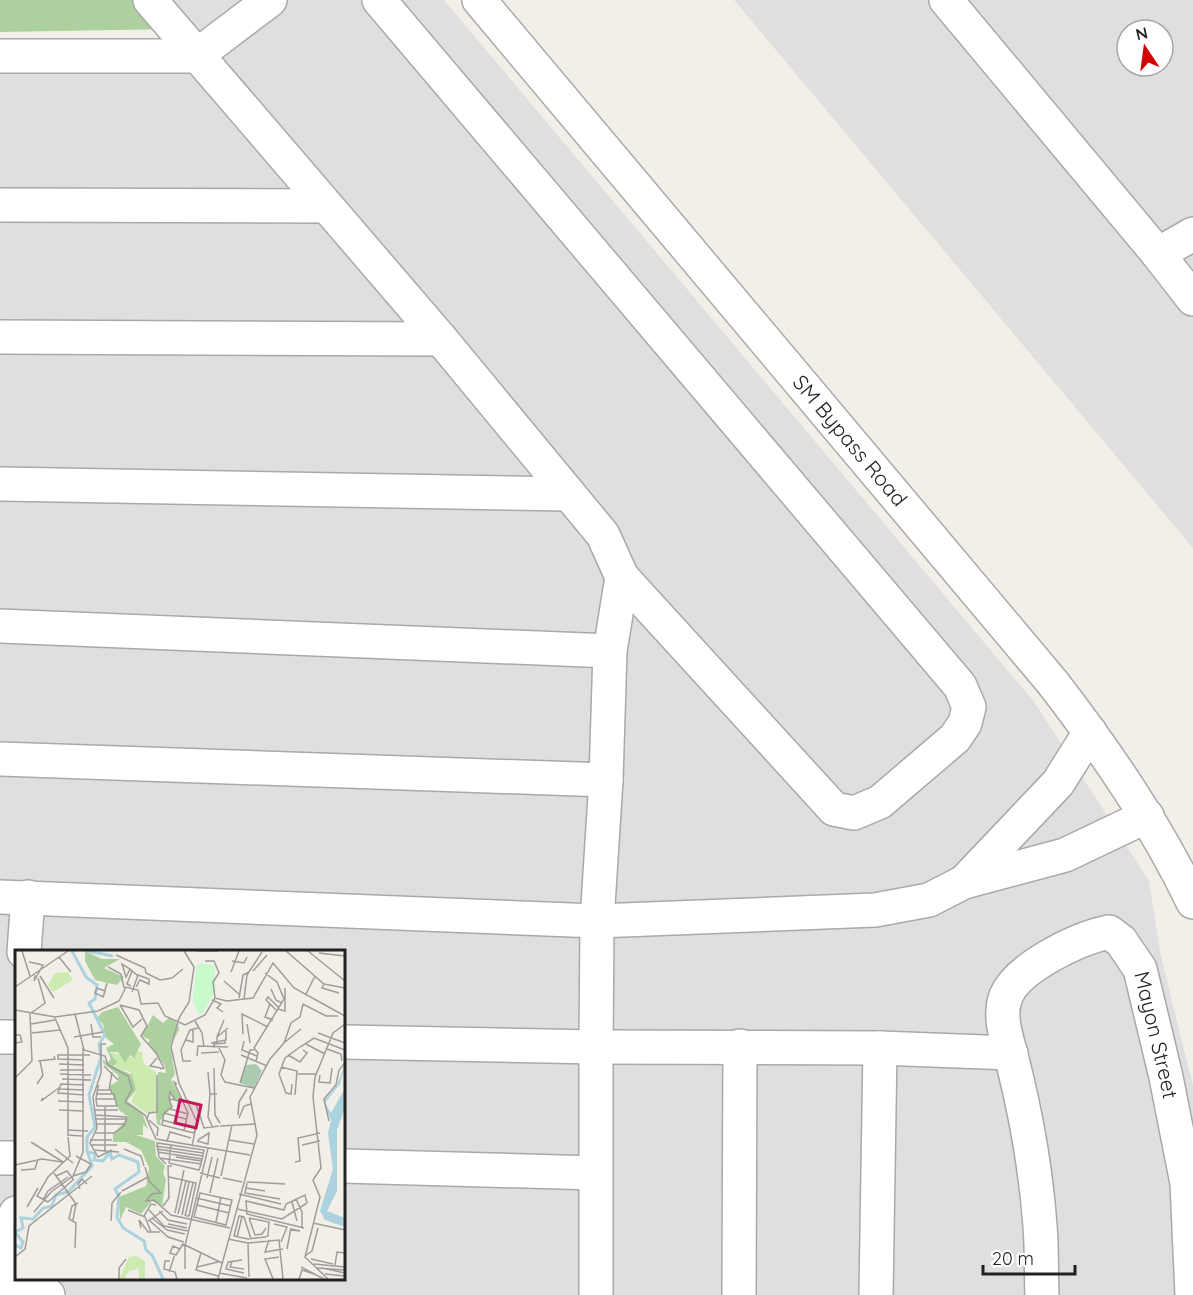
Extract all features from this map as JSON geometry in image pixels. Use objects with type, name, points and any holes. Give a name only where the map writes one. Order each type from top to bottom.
[{"type":"street","points":[[150,0],[441,339],[603,535],[622,577],[834,809],[854,813],[880,802],[955,738],[965,723],[969,707],[960,686],[379,0]]},
{"type":"street","points":[[0,56],[196,56],[270,0]]},
{"type":"street","name":"SM Bypass Road","points":[[479,0],[1053,683],[1090,732],[1147,816],[1193,902]]},
{"type":"street","points":[[946,0],[1193,299]]},
{"type":"street","points":[[0,205],[325,206]]},
{"type":"street","points":[[1158,254],[1193,234]]},
{"type":"street","points":[[0,337],[441,339]]},
{"type":"street","points":[[0,484],[569,494]]},
{"type":"street","points":[[597,1295],[595,1173],[597,921],[606,780],[610,651],[622,577]]},
{"type":"street","points":[[0,626],[610,651]]},
{"type":"street","points":[[964,882],[1058,783],[1090,732]]},
{"type":"street","points":[[0,759],[606,780]]},
{"type":"street","points":[[24,950],[14,897],[597,921],[875,910],[929,900],[964,882],[1065,855],[1147,816]]},
{"type":"street","name":"Mayon Street","points":[[1011,1053],[1002,1016],[1006,995],[1023,975],[1061,949],[1094,935],[1109,932],[1121,941],[1140,969],[1166,1077],[1187,1183],[1192,1295]]},
{"type":"street","points":[[345,1042],[596,1047],[880,1048],[1011,1053],[1033,1163],[1040,1226],[1042,1295]]},
{"type":"street","points":[[739,1295],[740,1046]]},
{"type":"street","points":[[876,1295],[880,1048]]},
{"type":"street","points":[[345,1166],[595,1173]]},
{"type":"street","points":[[15,1220],[5,1294],[48,1295]]},
{"type":"shaded area","points":[[126,0],[444,0],[1035,703],[1149,881],[1160,952],[1193,1086],[1193,1295],[0,1295],[0,43],[165,45]]},
{"type":"shaded area","points":[[734,0],[1193,0],[1193,548]]},
{"type":"green space","points":[[0,0],[148,0],[174,29],[0,32]]}]
